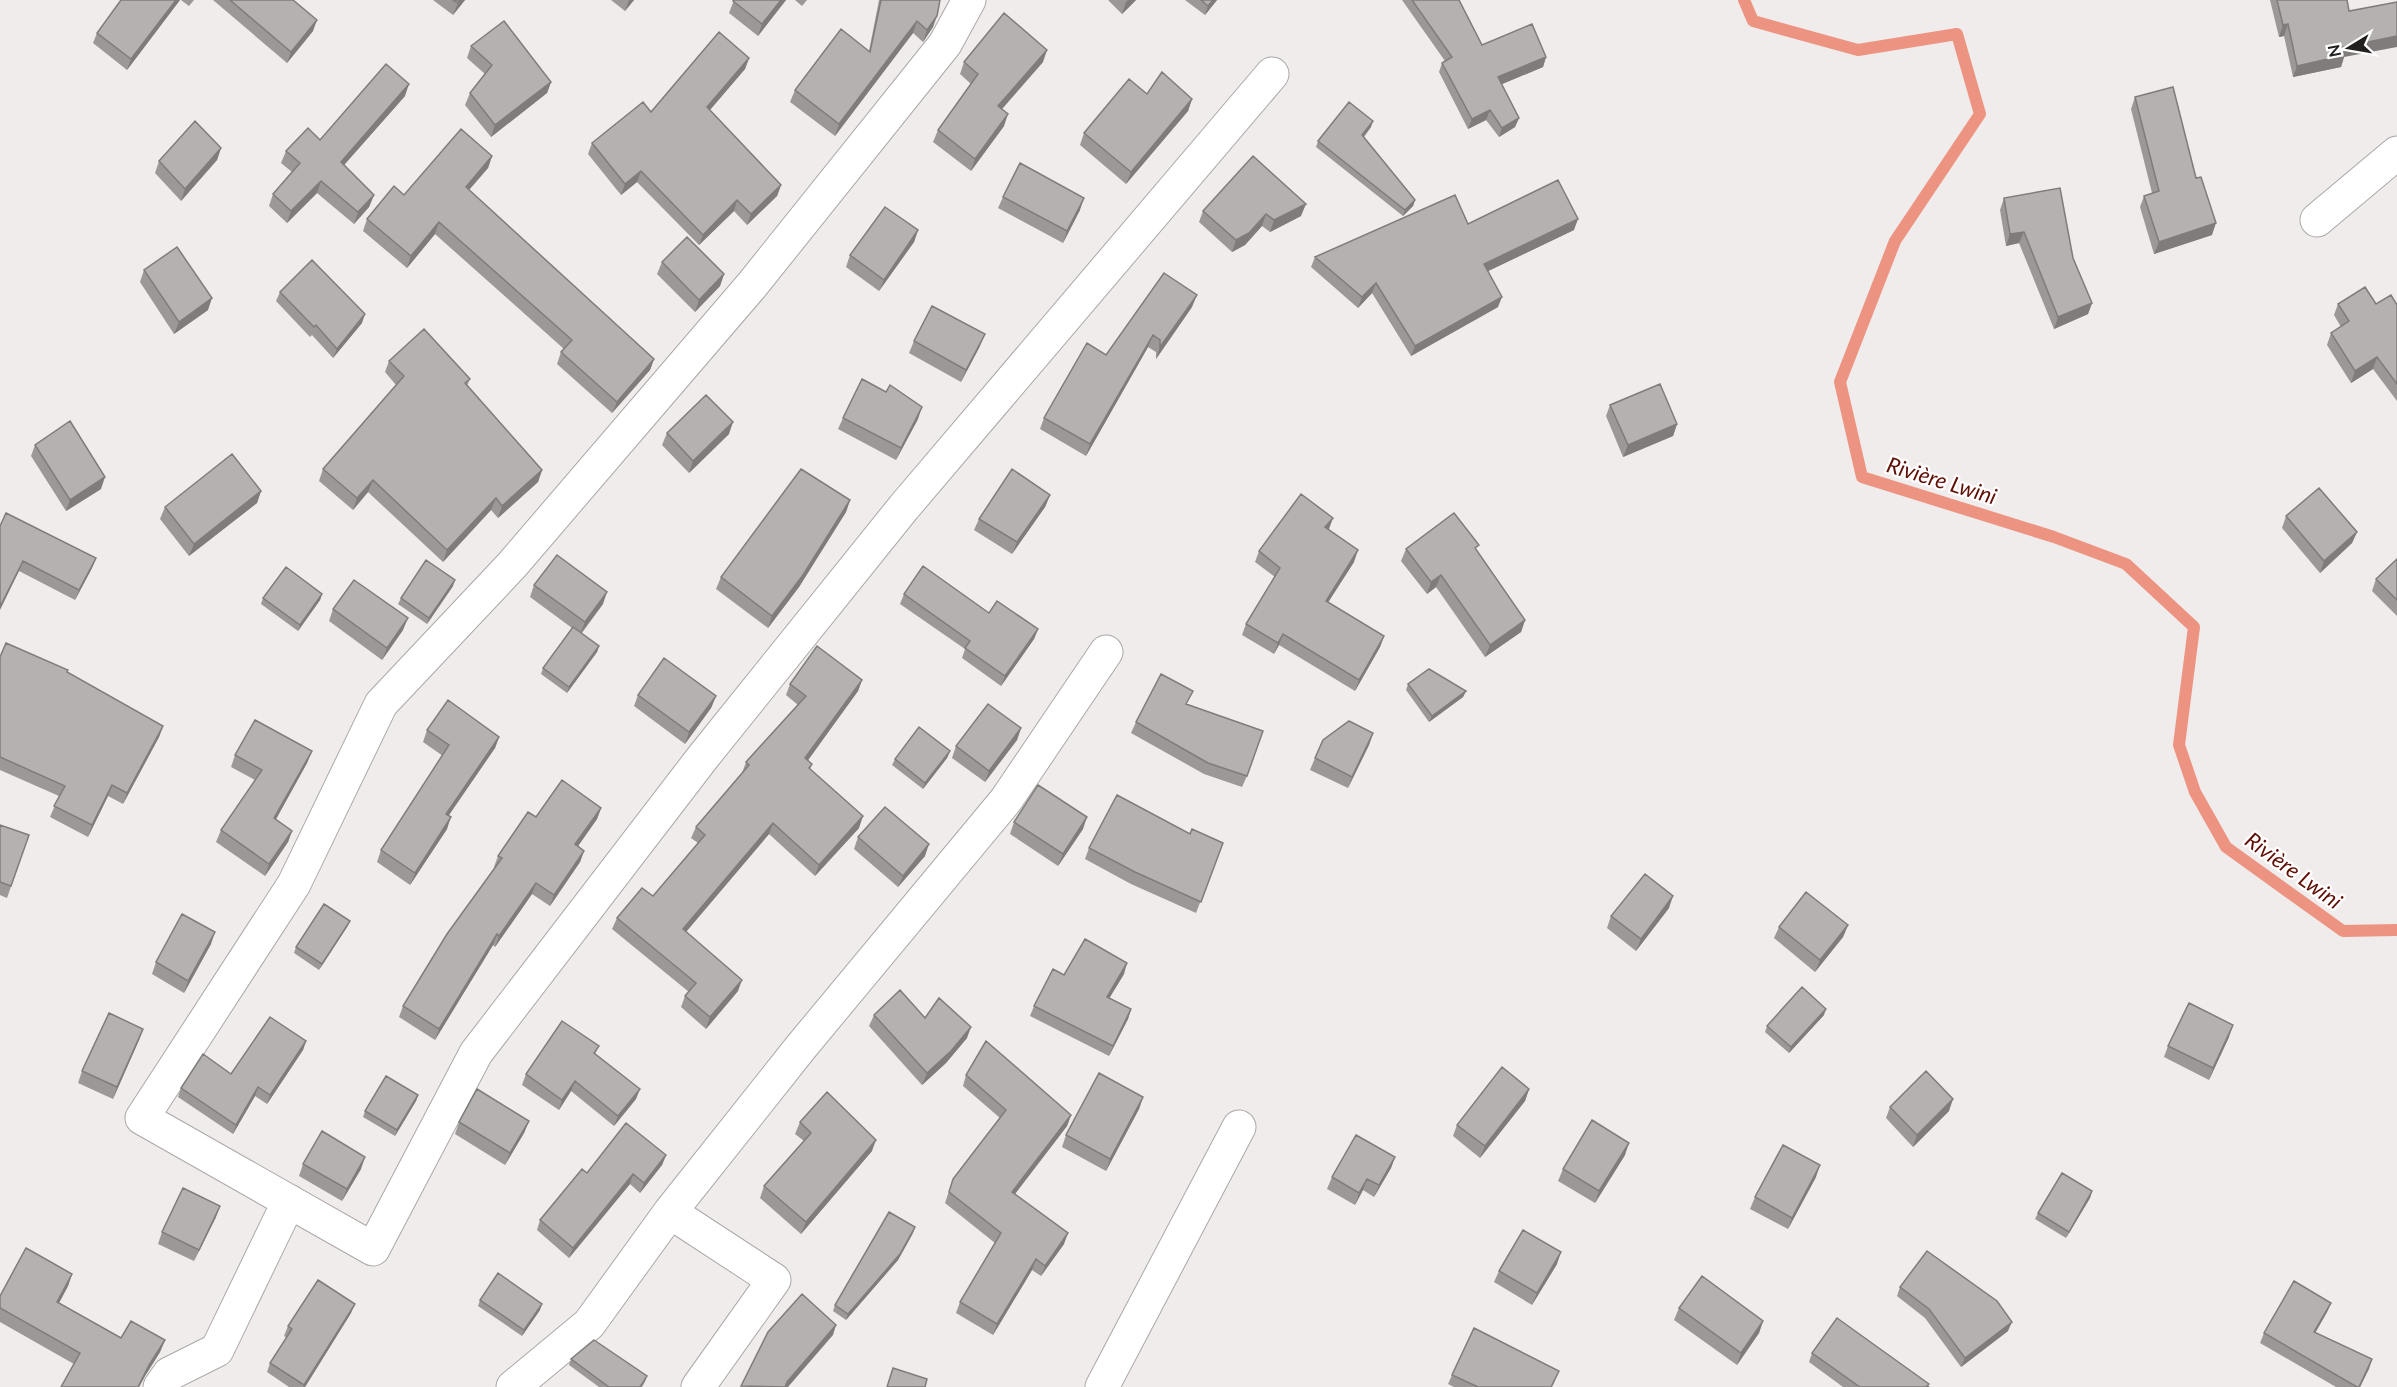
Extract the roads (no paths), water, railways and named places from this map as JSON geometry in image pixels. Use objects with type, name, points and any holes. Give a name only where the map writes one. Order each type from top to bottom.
[{"type":"street","points":[[969,0],[945,44],[752,285],[512,565],[381,704],[294,884],[142,1118],[373,1249],[476,1053],[660,812],[903,507],[1272,74]]},
{"type":"street","points":[[2317,220],[2397,153]]},
{"type":"street","points":[[513,1387],[589,1324],[670,1212],[801,1047],[1006,800],[1106,652]]},
{"type":"street","points":[[1102,1387],[1239,1127]]},
{"type":"street","points":[[160,1387],[169,1374],[217,1350],[289,1201]]},
{"type":"street","points":[[670,1212],[774,1280],[698,1387]]},
{"type":"waterway","name":"Rivière Lwini","points":[[1744,0],[1753,21],[1858,50],[1957,34],[1980,114],[1895,241],[1840,382],[1862,477],[2054,537],[2126,564],[2194,627],[2179,745],[2195,792],[2226,847],[2343,931],[2397,930]]}]
